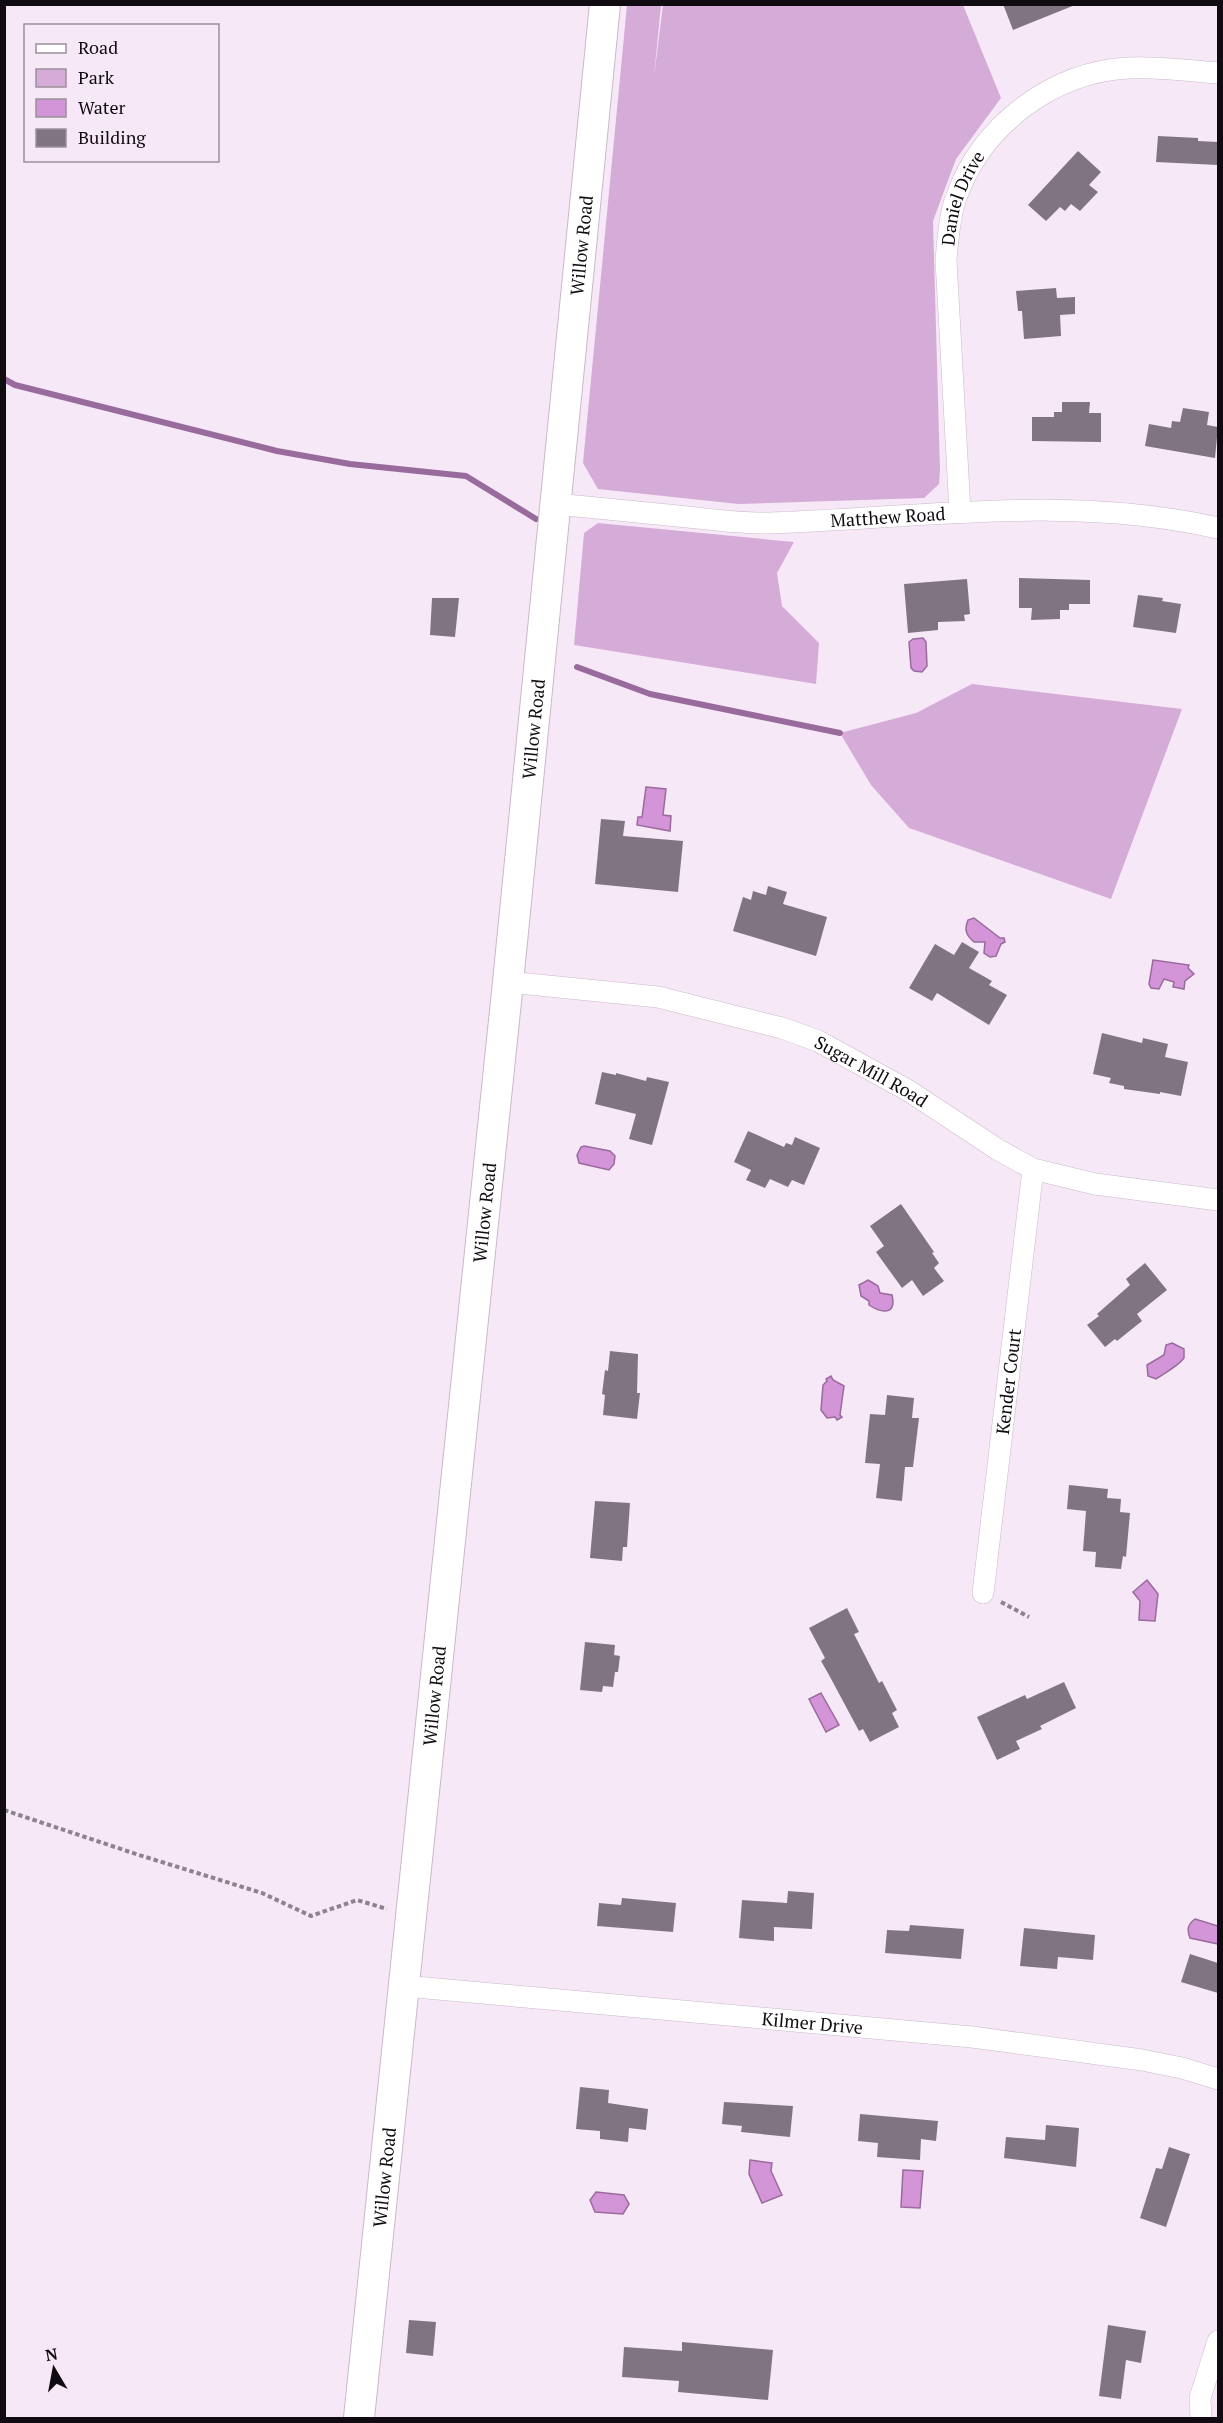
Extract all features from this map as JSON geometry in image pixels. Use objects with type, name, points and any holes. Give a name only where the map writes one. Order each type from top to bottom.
[{"type":"street","name":"Willow Road","points":[[359,2418],[508,982],[605,4]]},
{"type":"street","name":"Daniel Drive","points":[[960,511],[946,260],[956,198],[970,167],[986,142],[1007,120],[1033,100],[1060,84],[1094,72],[1127,68],[1218,73]]},
{"type":"street","name":"Matthew Road","points":[[556,504],[724,521],[767,523],[960,511],[1046,509],[1098,511],[1218,528]]},
{"type":"street","name":"Sugar Mill Road","points":[[508,982],[658,997],[782,1028],[818,1041],[909,1091],[997,1149],[1033,1169],[1095,1184],[1218,1200]]},
{"type":"street","name":"Kender Court","points":[[983,1593],[1033,1169]]},
{"type":"street","name":"Kilmer Drive","points":[[404,1986],[972,2037],[1142,2060],[1218,2079]]},
{"type":"street","points":[[1201,2418],[1200,2398],[1218,2341]]},
{"type":"path","points":[[983,1593],[1029,1617]]},
{"type":"path","points":[[4,1810],[262,1893],[311,1916],[357,1900],[410,1915]]},
{"type":"green space","points":[[627,5],[661,5],[654,77],[663,5],[963,5],[1001,98],[956,159],[933,221],[940,470],[939,484],[924,498],[738,504],[598,489],[583,463]]},
{"type":"green space","points":[[598,523],[794,542],[777,573],[782,606],[819,643],[816,684],[574,645],[584,533]]},
{"type":"green space","points":[[972,684],[1182,709],[1111,899],[909,828],[871,785],[840,733],[916,713]]},
{"type":"water","points":[[923,638],[926,642],[927,666],[922,672],[914,671],[911,668],[909,642]]},
{"type":"water","points":[[646,787],[666,789],[663,815],[671,816],[670,831],[637,825],[638,817],[642,817]]},
{"type":"water","points":[[974,918],[1000,938],[1004,938],[1005,942],[1001,944],[996,956],[990,957],[984,953],[985,942],[974,942],[968,935],[966,927],[968,920]]},
{"type":"water","points":[[1153,960],[1189,965],[1188,968],[1194,974],[1185,981],[1184,989],[1173,987],[1174,982],[1164,979],[1159,989],[1151,988],[1149,984]]},
{"type":"water","points":[[584,1146],[610,1151],[615,1156],[614,1164],[609,1170],[579,1163],[577,1155]]},
{"type":"water","points":[[868,1280],[878,1286],[880,1293],[892,1295],[893,1302],[890,1310],[883,1311],[874,1308],[861,1296],[859,1285]]},
{"type":"water","points":[[1172,1343],[1184,1349],[1184,1358],[1175,1367],[1156,1379],[1148,1376],[1147,1365],[1164,1355],[1166,1345]]},
{"type":"water","points":[[831,1376],[833,1380],[844,1386],[840,1415],[842,1417],[837,1420],[835,1417],[827,1418],[821,1410],[823,1385]]},
{"type":"water","points":[[1147,1580],[1158,1594],[1155,1621],[1139,1620],[1140,1601],[1133,1592]]},
{"type":"water","points":[[821,1693],[839,1725],[826,1732],[809,1699]]},
{"type":"water","points":[[1195,1919],[1218,1926],[1218,1944],[1190,1938],[1188,1928]]},
{"type":"water","points":[[750,2160],[772,2163],[771,2171],[782,2195],[762,2203],[749,2174]]},
{"type":"water","points":[[903,2170],[923,2171],[920,2208],[901,2207]]},
{"type":"water","points":[[596,2192],[624,2195],[629,2204],[623,2214],[595,2212],[590,2200]]},
{"type":"building","points":[[1003,4],[1075,4],[1075,5],[1013,30]]},
{"type":"building","points":[[1158,136],[1198,138],[1198,141],[1218,142],[1218,165],[1156,162]]},
{"type":"building","points":[[1078,151],[1101,172],[1089,185],[1098,192],[1080,211],[1071,204],[1065,211],[1060,207],[1046,221],[1028,205]]},
{"type":"building","points":[[1056,288],[1057,298],[1075,297],[1075,314],[1060,315],[1061,336],[1024,339],[1022,311],[1018,311],[1016,291]]},
{"type":"building","points":[[1062,402],[1090,402],[1089,413],[1101,413],[1101,442],[1032,441],[1032,417],[1054,417],[1054,412],[1062,412]]},
{"type":"building","points":[[1183,408],[1209,412],[1207,425],[1218,427],[1215,458],[1145,446],[1149,424],[1171,428],[1172,421],[1180,422]]},
{"type":"building","points":[[1019,578],[1090,580],[1090,604],[1069,604],[1069,610],[1060,610],[1060,619],[1031,620],[1032,608],[1019,608]]},
{"type":"building","points":[[967,579],[970,614],[964,615],[965,621],[938,622],[938,630],[908,633],[904,584]]},
{"type":"building","points":[[1138,595],[1163,598],[1162,601],[1181,604],[1176,633],[1133,627]]},
{"type":"building","points":[[432,598],[459,598],[455,637],[430,635]]},
{"type":"building","points":[[601,819],[625,821],[623,836],[683,841],[678,892],[595,884]]},
{"type":"building","points":[[768,886],[787,892],[783,904],[827,917],[816,956],[733,931],[743,897],[751,900],[753,891],[766,895]]},
{"type":"building","points":[[962,942],[979,952],[969,968],[992,981],[989,985],[1007,995],[989,1025],[937,993],[932,1001],[909,988],[935,944],[954,955]]},
{"type":"building","points":[[1102,1033],[1142,1043],[1143,1038],[1168,1044],[1165,1057],[1188,1062],[1181,1096],[1124,1089],[1124,1086],[1109,1083],[1111,1078],[1093,1074]]},
{"type":"building","points":[[602,1072],[616,1075],[616,1073],[646,1081],[647,1077],[669,1082],[652,1145],[629,1139],[636,1114],[595,1104]]},
{"type":"building","points":[[748,1131],[784,1147],[786,1143],[792,1145],[795,1137],[820,1148],[804,1185],[792,1180],[788,1187],[770,1179],[765,1188],[746,1180],[751,1170],[734,1162]]},
{"type":"building","points":[[901,1204],[934,1252],[932,1253],[939,1263],[934,1268],[944,1281],[923,1296],[912,1280],[902,1288],[876,1252],[884,1246],[870,1226]]},
{"type":"building","points":[[1145,1263],[1167,1290],[1137,1314],[1142,1321],[1117,1341],[1115,1339],[1105,1347],[1087,1325],[1130,1285],[1126,1279]]},
{"type":"building","points":[[610,1351],[638,1354],[637,1393],[640,1393],[637,1419],[603,1415],[605,1395],[602,1394]]},
{"type":"building","points":[[887,1395],[914,1398],[912,1418],[919,1418],[913,1467],[905,1467],[902,1501],[876,1498],[880,1464],[865,1463],[870,1414],[885,1415]]},
{"type":"building","points":[[1069,1485],[1108,1489],[1107,1498],[1121,1499],[1120,1512],[1130,1513],[1126,1557],[1123,1556],[1121,1569],[1095,1567],[1096,1552],[1083,1551],[1086,1511],[1067,1509]]},
{"type":"building","points":[[595,1501],[630,1503],[627,1547],[623,1547],[622,1561],[590,1558]]},
{"type":"building","points":[[847,1608],[859,1632],[854,1634],[879,1683],[882,1681],[897,1710],[892,1713],[899,1727],[870,1742],[863,1729],[859,1731],[821,1661],[825,1658],[809,1628]]},
{"type":"building","points":[[585,1642],[615,1645],[614,1655],[620,1656],[613,1687],[603,1686],[602,1692],[580,1690]]},
{"type":"building","points":[[1064,1682],[1076,1708],[1040,1726],[1042,1729],[1016,1741],[1020,1749],[997,1760],[977,1717],[1025,1695],[1027,1699]]},
{"type":"building","points":[[788,1891],[814,1893],[812,1929],[774,1927],[774,1941],[739,1938],[742,1900],[787,1903]]},
{"type":"building","points":[[622,1898],[676,1903],[673,1932],[597,1926],[599,1903],[621,1905]]},
{"type":"building","points":[[910,1925],[964,1929],[961,1959],[885,1953],[887,1930],[909,1931]]},
{"type":"building","points":[[1024,1928],[1095,1935],[1093,1960],[1058,1957],[1057,1969],[1020,1966]]},
{"type":"building","points":[[1190,1954],[1218,1963],[1218,1993],[1181,1982]]},
{"type":"building","points":[[580,2087],[609,2090],[608,2103],[648,2109],[646,2130],[629,2128],[628,2142],[600,2139],[600,2131],[576,2129]]},
{"type":"building","points":[[724,2102],[793,2106],[790,2137],[741,2132],[742,2126],[722,2124]]},
{"type":"building","points":[[860,2114],[938,2121],[936,2141],[921,2139],[920,2160],[877,2157],[878,2143],[858,2141]]},
{"type":"building","points":[[1046,2125],[1079,2128],[1076,2167],[1004,2158],[1006,2137],[1045,2140]]},
{"type":"building","points":[[1169,2147],[1190,2154],[1166,2227],[1140,2218],[1156,2168],[1162,2169]]},
{"type":"building","points":[[409,2320],[436,2322],[433,2356],[406,2353]]},
{"type":"building","points":[[1108,2325],[1146,2331],[1141,2363],[1126,2360],[1121,2399],[1099,2396]]},
{"type":"building","points":[[682,2342],[773,2350],[768,2400],[678,2392],[679,2381],[622,2377],[624,2347],[682,2351]]},
{"type":"waterway","points":[[4,379],[15,385],[277,451],[350,464],[466,476],[536,519]]},
{"type":"waterway","points":[[577,667],[650,694],[840,733]]}]
